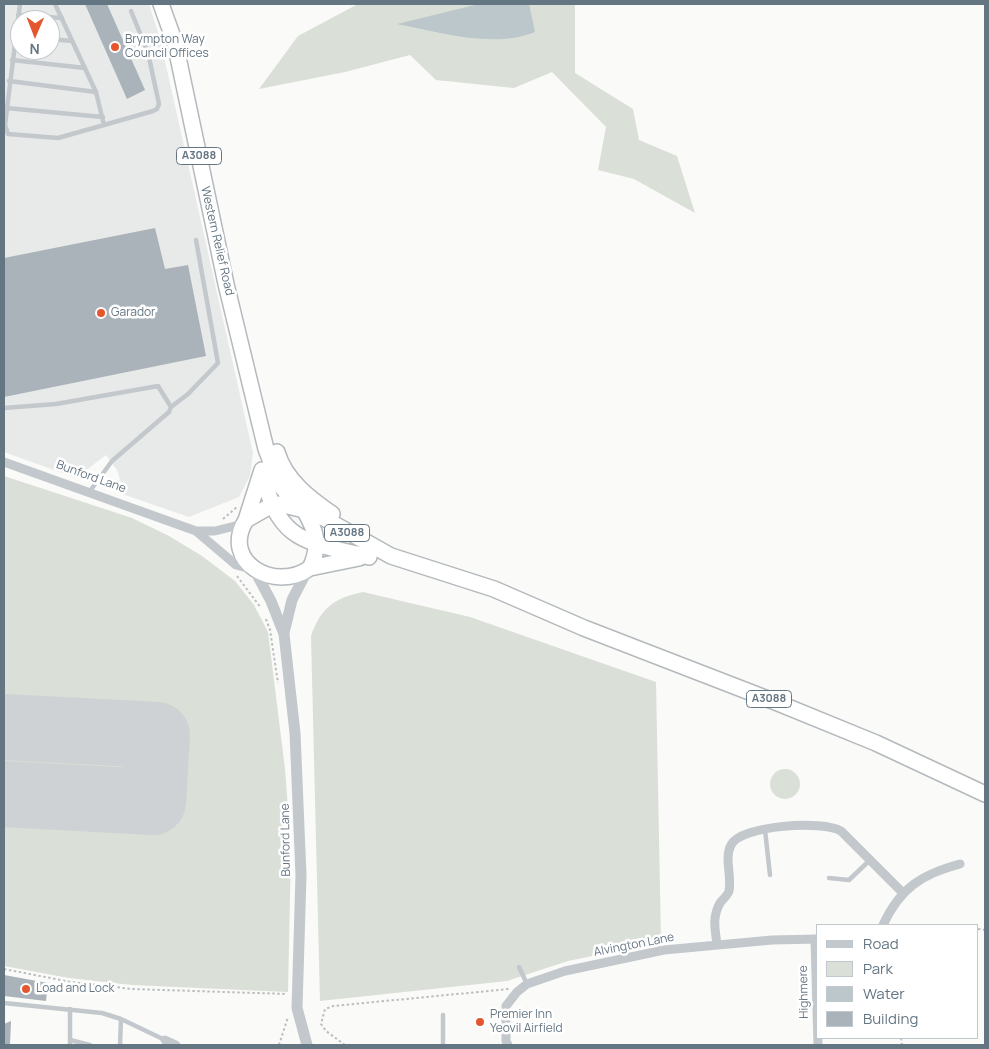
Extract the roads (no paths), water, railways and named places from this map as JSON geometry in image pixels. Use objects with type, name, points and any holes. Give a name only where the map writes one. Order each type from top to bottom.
[{"type":"highway","name":"Western Relief Road","points":[[161,4],[175,43],[224,275],[266,449],[280,485],[302,509]]},
{"type":"highway","points":[[261,423],[273,437],[285,470],[304,492],[342,520],[375,539],[402,550],[420,565]]},
{"type":"highway","name":"Western Relief Road","points":[[255,571],[242,551],[239,538],[262,472],[266,449]]},
{"type":"highway","name":"A3088","points":[[262,472],[272,505],[288,530],[317,544],[369,557]]},
{"type":"highway","points":[[244,522],[272,505],[290,505],[302,509],[314,529],[317,551],[309,568],[283,577],[270,576],[255,571]]},
{"type":"highway","name":"A3088","points":[[302,509],[313,512],[391,556],[494,589],[584,628],[876,743],[985,794]]},
{"type":"highway","name":"A3088","points":[[309,568],[369,557],[391,556]]},
{"type":"street","name":"Bunford Lane","points":[[4,462],[90,491],[196,531],[236,565],[255,571],[271,601],[284,634],[298,783],[300,876],[297,1008],[307,1045]]},
{"type":"street","name":"Bunford Lane","points":[[196,531],[215,531],[244,522]]},
{"type":"street","name":"Bunford Lane","points":[[284,634],[292,600],[309,568]]},
{"type":"street","points":[[717,944],[715,914],[729,892],[728,856],[731,845],[738,837],[764,830],[818,824],[833,826],[841,830],[904,893]]},
{"type":"street","points":[[884,924],[894,904],[904,893],[931,872],[960,864]]},
{"type":"street","name":"Alvington Lane","points":[[508,1045],[506,1041],[506,1006],[517,992],[527,984],[565,971],[664,950],[717,944],[816,939]]},
{"type":"street","points":[[165,1040],[176,1045]]},
{"type":"lane","points":[[55,4],[96,92],[104,125]]},
{"type":"lane","points":[[85,68],[12,60],[5,124],[8,134],[58,138],[157,109],[159,104],[148,53],[131,10]]},
{"type":"lane","points":[[60,40],[72,41]]},
{"type":"lane","points":[[9,81],[96,92]]},
{"type":"lane","points":[[6,108],[103,117]]},
{"type":"lane","points":[[90,491],[112,462],[169,412],[171,407],[188,394],[218,363],[196,240]]},
{"type":"lane","points":[[4,408],[56,404],[158,386],[171,407]]},
{"type":"lane","points":[[764,830],[770,875]]},
{"type":"lane","points":[[828,878],[849,880],[870,860]]},
{"type":"lane","points":[[519,966],[527,984]]},
{"type":"lane","points":[[4,1003],[102,1013],[121,1018],[165,1040]]},
{"type":"lane","points":[[70,1009],[70,1043],[90,1045]]},
{"type":"lane","points":[[443,1015],[443,1045]]},
{"type":"lane","points":[[120,1045],[121,1018]]},
{"type":"water","points":[[479,4],[529,4],[535,32],[519,37],[484,39],[448,35],[397,24]]},
{"type":"place","name":"Brympton Way Council Offices","points":[[115,47]]},
{"type":"place","name":"Garador","points":[[101,313]]},
{"type":"place","name":"Load and Lock","points":[[26,989]]},
{"type":"place","name":"Premier Inn Yeovil Airfield","points":[[480,1022]]}]
